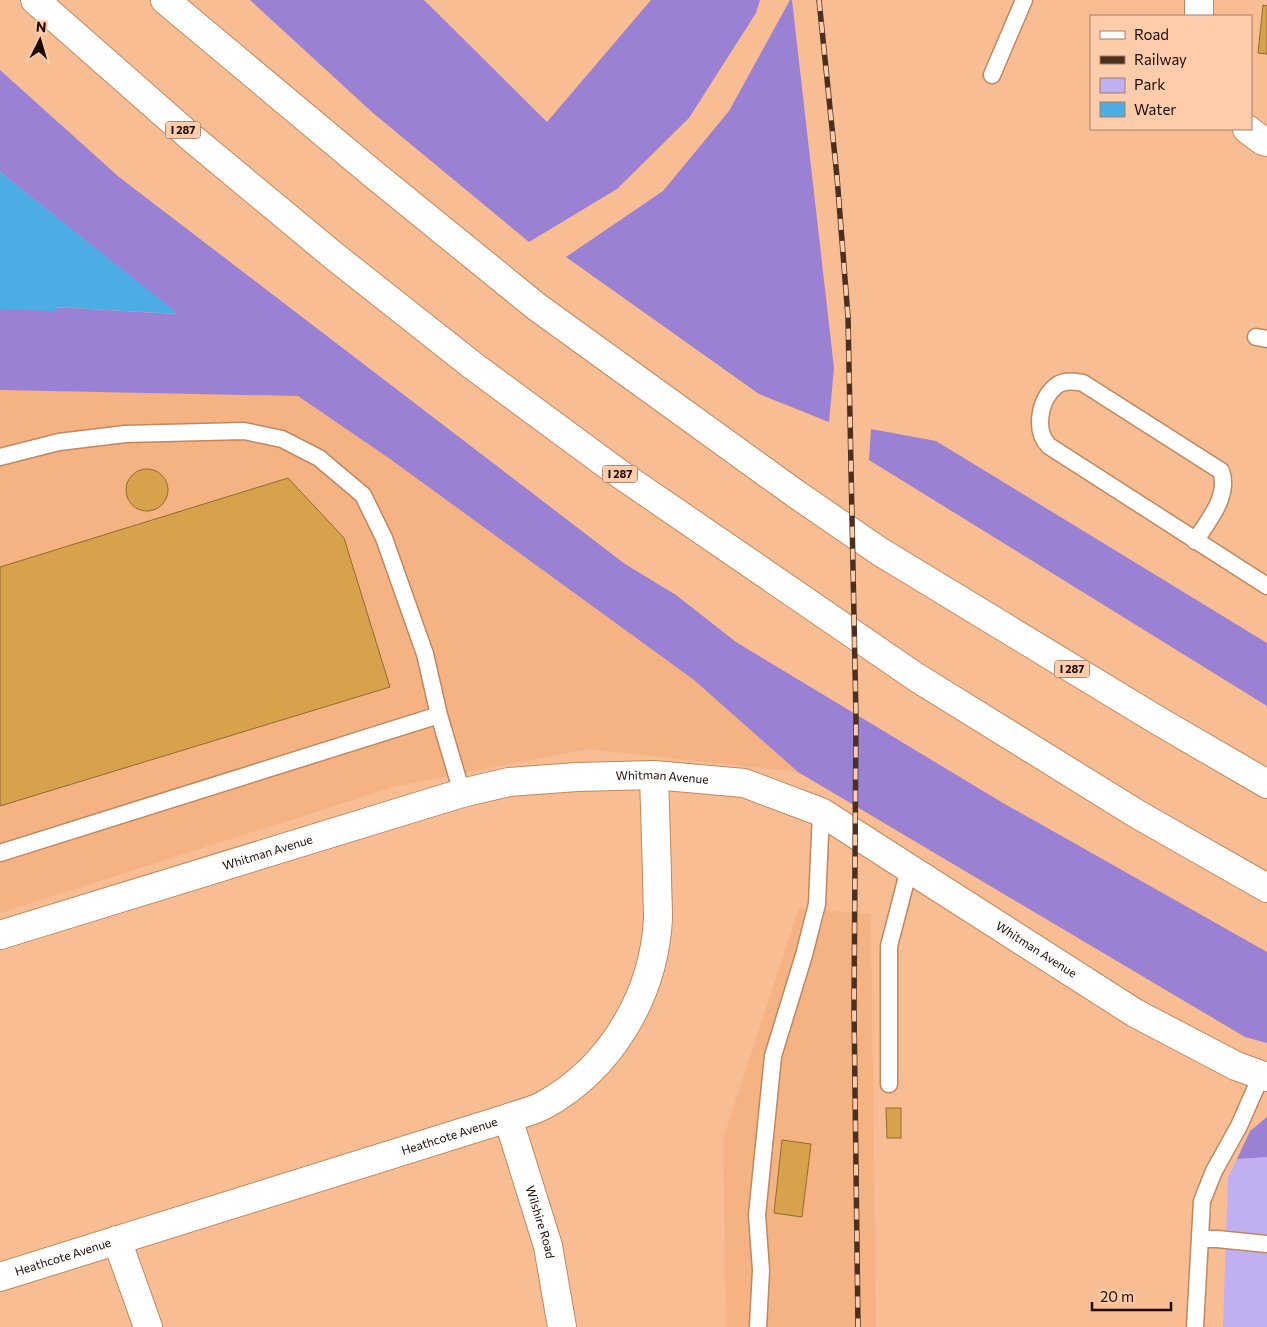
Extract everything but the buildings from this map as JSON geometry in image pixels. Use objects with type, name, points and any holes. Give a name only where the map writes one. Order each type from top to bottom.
[{"type":"main road","name":"I 287","points":[[34,0],[193,139],[334,256],[472,365],[617,472],[916,677],[1138,814],[1267,888]]},
{"type":"main road","name":"I 287","points":[[165,0],[372,173],[537,307],[796,494],[879,551],[1157,720],[1267,784]]},
{"type":"main road","points":[[1199,0],[1199,15]]},
{"type":"main road","points":[[1248,130],[1267,142]]},
{"type":"main road","name":"Whitman Avenue","points":[[0,935],[462,793],[509,782],[577,777],[654,775],[744,783],[821,812],[1135,1013],[1236,1066],[1264,1077]]},
{"type":"main road","name":"Heathcote Avenue","points":[[0,1277],[508,1118],[543,1106],[573,1085],[608,1052],[628,1022],[643,990],[653,958],[658,920],[654,775]]},
{"type":"main road","name":"Wilshire Road","points":[[508,1118],[548,1246],[562,1327]]},
{"type":"main road","points":[[117,1240],[148,1327]]},
{"type":"lane","points":[[992,75],[1024,0]]},
{"type":"lane","points":[[1195,541],[1217,507],[1222,495],[1223,477],[1220,471],[1083,382],[1065,382],[1056,386],[1045,399],[1041,411],[1042,439],[1049,446],[1195,541],[1267,586]]},
{"type":"lane","points":[[0,457],[59,442],[115,436],[244,431],[282,439],[319,458],[363,495],[384,538],[425,654],[439,714],[462,793]]},
{"type":"lane","points":[[0,853],[439,714]]},
{"type":"lane","points":[[758,1327],[761,1270],[758,1215],[773,1056],[804,955],[816,904],[821,812]]},
{"type":"lane","points":[[889,1084],[889,946],[910,869]]},
{"type":"lane","points":[[1195,1327],[1202,1201],[1214,1171],[1264,1077]]},
{"type":"lane","points":[[1200,1239],[1267,1244]]},
{"type":"shaded area","points":[[250,0],[424,0],[547,122],[651,0],[760,0],[756,13],[689,118],[617,189],[529,242],[373,113]]},
{"type":"shaded area","points":[[790,0],[792,0],[834,368],[829,422],[759,394],[566,257],[663,191],[729,111]]},
{"type":"shaded area","points":[[0,70],[119,177],[625,564],[676,595],[736,642],[1003,803],[1267,952],[1267,1043],[1245,1037],[798,772],[694,680],[390,459],[298,396],[0,390],[0,304],[177,314],[0,172]]},
{"type":"shaded area","points":[[0,390],[298,396],[390,459],[694,680],[798,772],[588,749],[397,786],[0,913]]},
{"type":"shaded area","points":[[871,429],[936,441],[1267,643],[1267,706],[869,460]]},
{"type":"shaded area","points":[[799,908],[871,914],[876,1327],[726,1327],[723,1139]]},
{"type":"shaded area","points":[[1267,1117],[1267,1157],[1237,1159],[1250,1131]]},
{"type":"green space","points":[[1267,1157],[1267,1327],[1223,1327],[1228,1177],[1237,1159]]},
{"type":"water","points":[[0,172],[178,314],[0,304]]},
{"type":"waterway","points":[[0,305],[53,307]]},
{"type":"railway","points":[[819,0],[837,177],[848,317],[856,718],[854,1008],[858,1327]]}]
